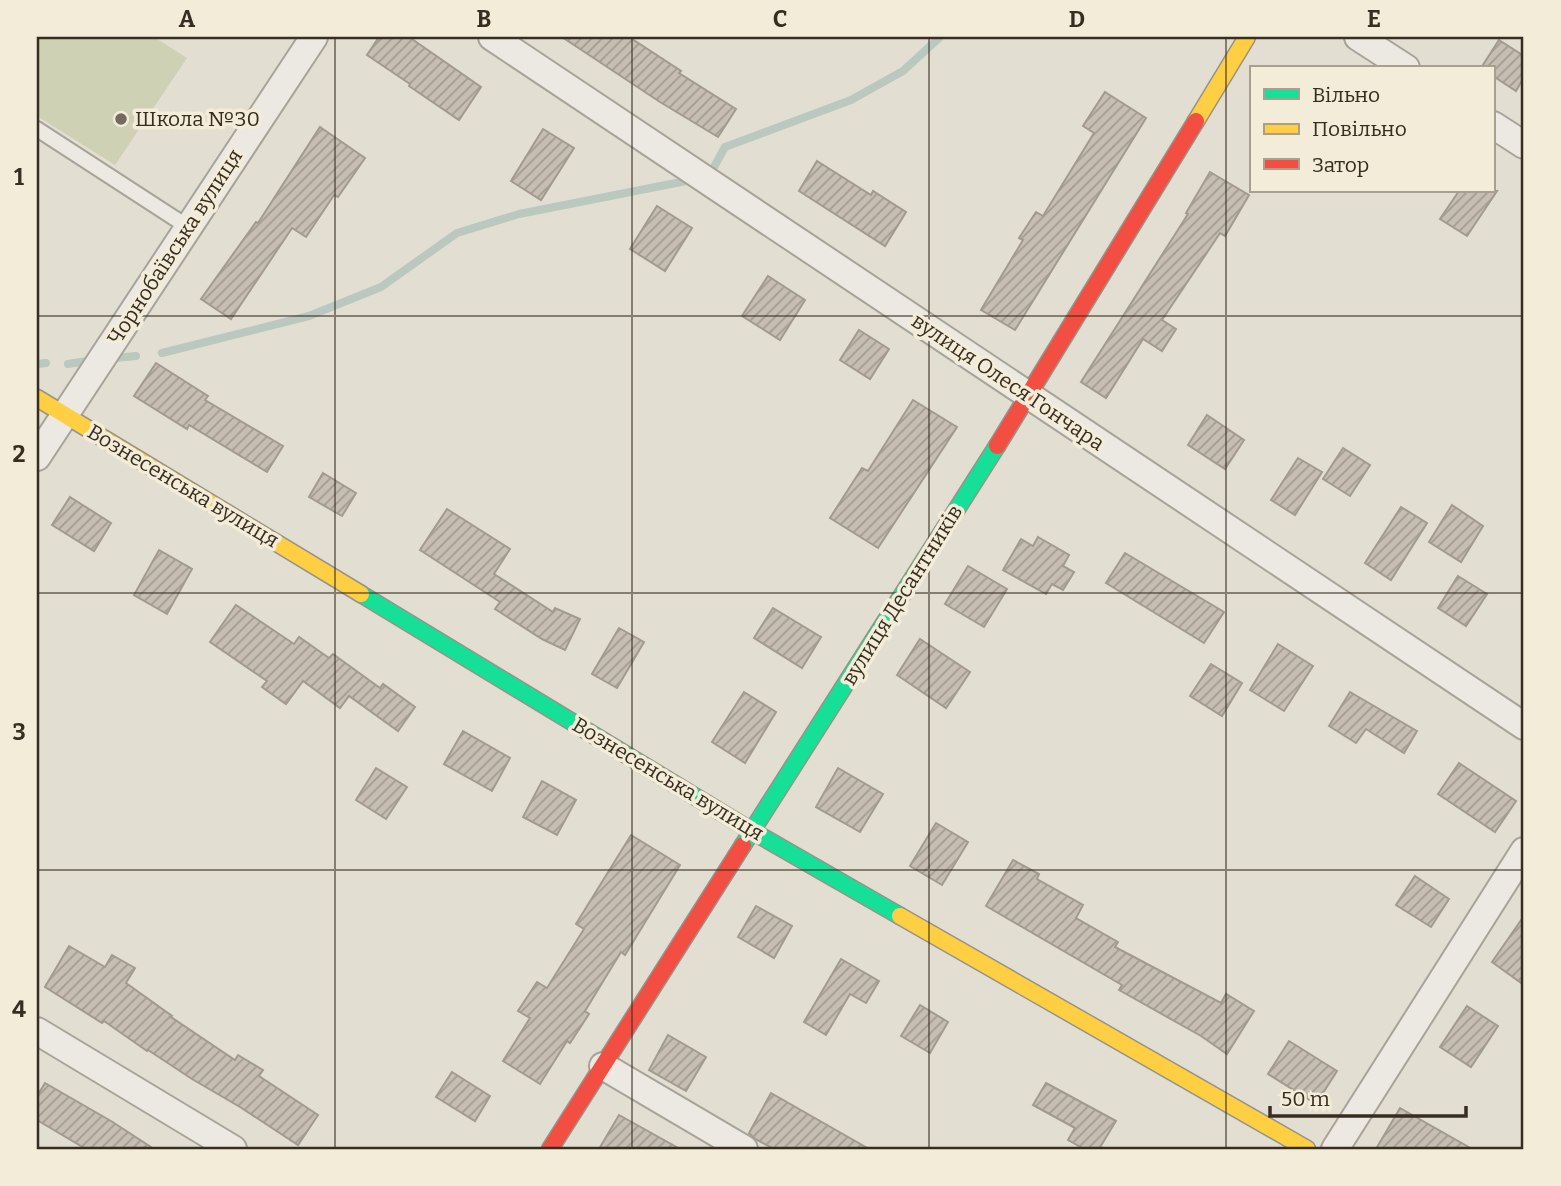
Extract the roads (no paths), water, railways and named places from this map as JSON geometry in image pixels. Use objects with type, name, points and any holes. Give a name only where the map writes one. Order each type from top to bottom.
[{"type":"street","name":"Чорнобаївська вулиця","points":[[37,457],[314,37]]},
{"type":"street","name":"вулиця Олеся Гончара","points":[[492,37],[1524,726]]},
{"type":"street","name":"вулиця Десантників","points":[[550,1149],[1029,395],[1247,37]]},
{"type":"street","points":[[1358,37],[1403,66]]},
{"type":"street","points":[[1494,126],[1524,145]]},
{"type":"street","name":"Вознесенська вулиця","points":[[37,398],[752,831],[1307,1149]]},
{"type":"street","points":[[1335,1149],[1524,851]]},
{"type":"street","points":[[37,1031],[233,1149]]},
{"type":"street","points":[[603,1066],[744,1149]]},
{"type":"lane","points":[[37,129],[188,227]]},
{"type":"waterway","points":[[714,167],[725,147],[851,100],[903,71],[940,37]]},
{"type":"waterway","points":[[162,353],[309,316],[381,287],[457,233],[519,214],[686,181]]},
{"type":"waterway","points":[[115,358],[136,356]]},
{"type":"waterway","points":[[68,364],[88,361]]},
{"type":"waterway","points":[[37,364],[46,363]]},
{"type":"place","name":"Школа №30","points":[[121,119]]}]
